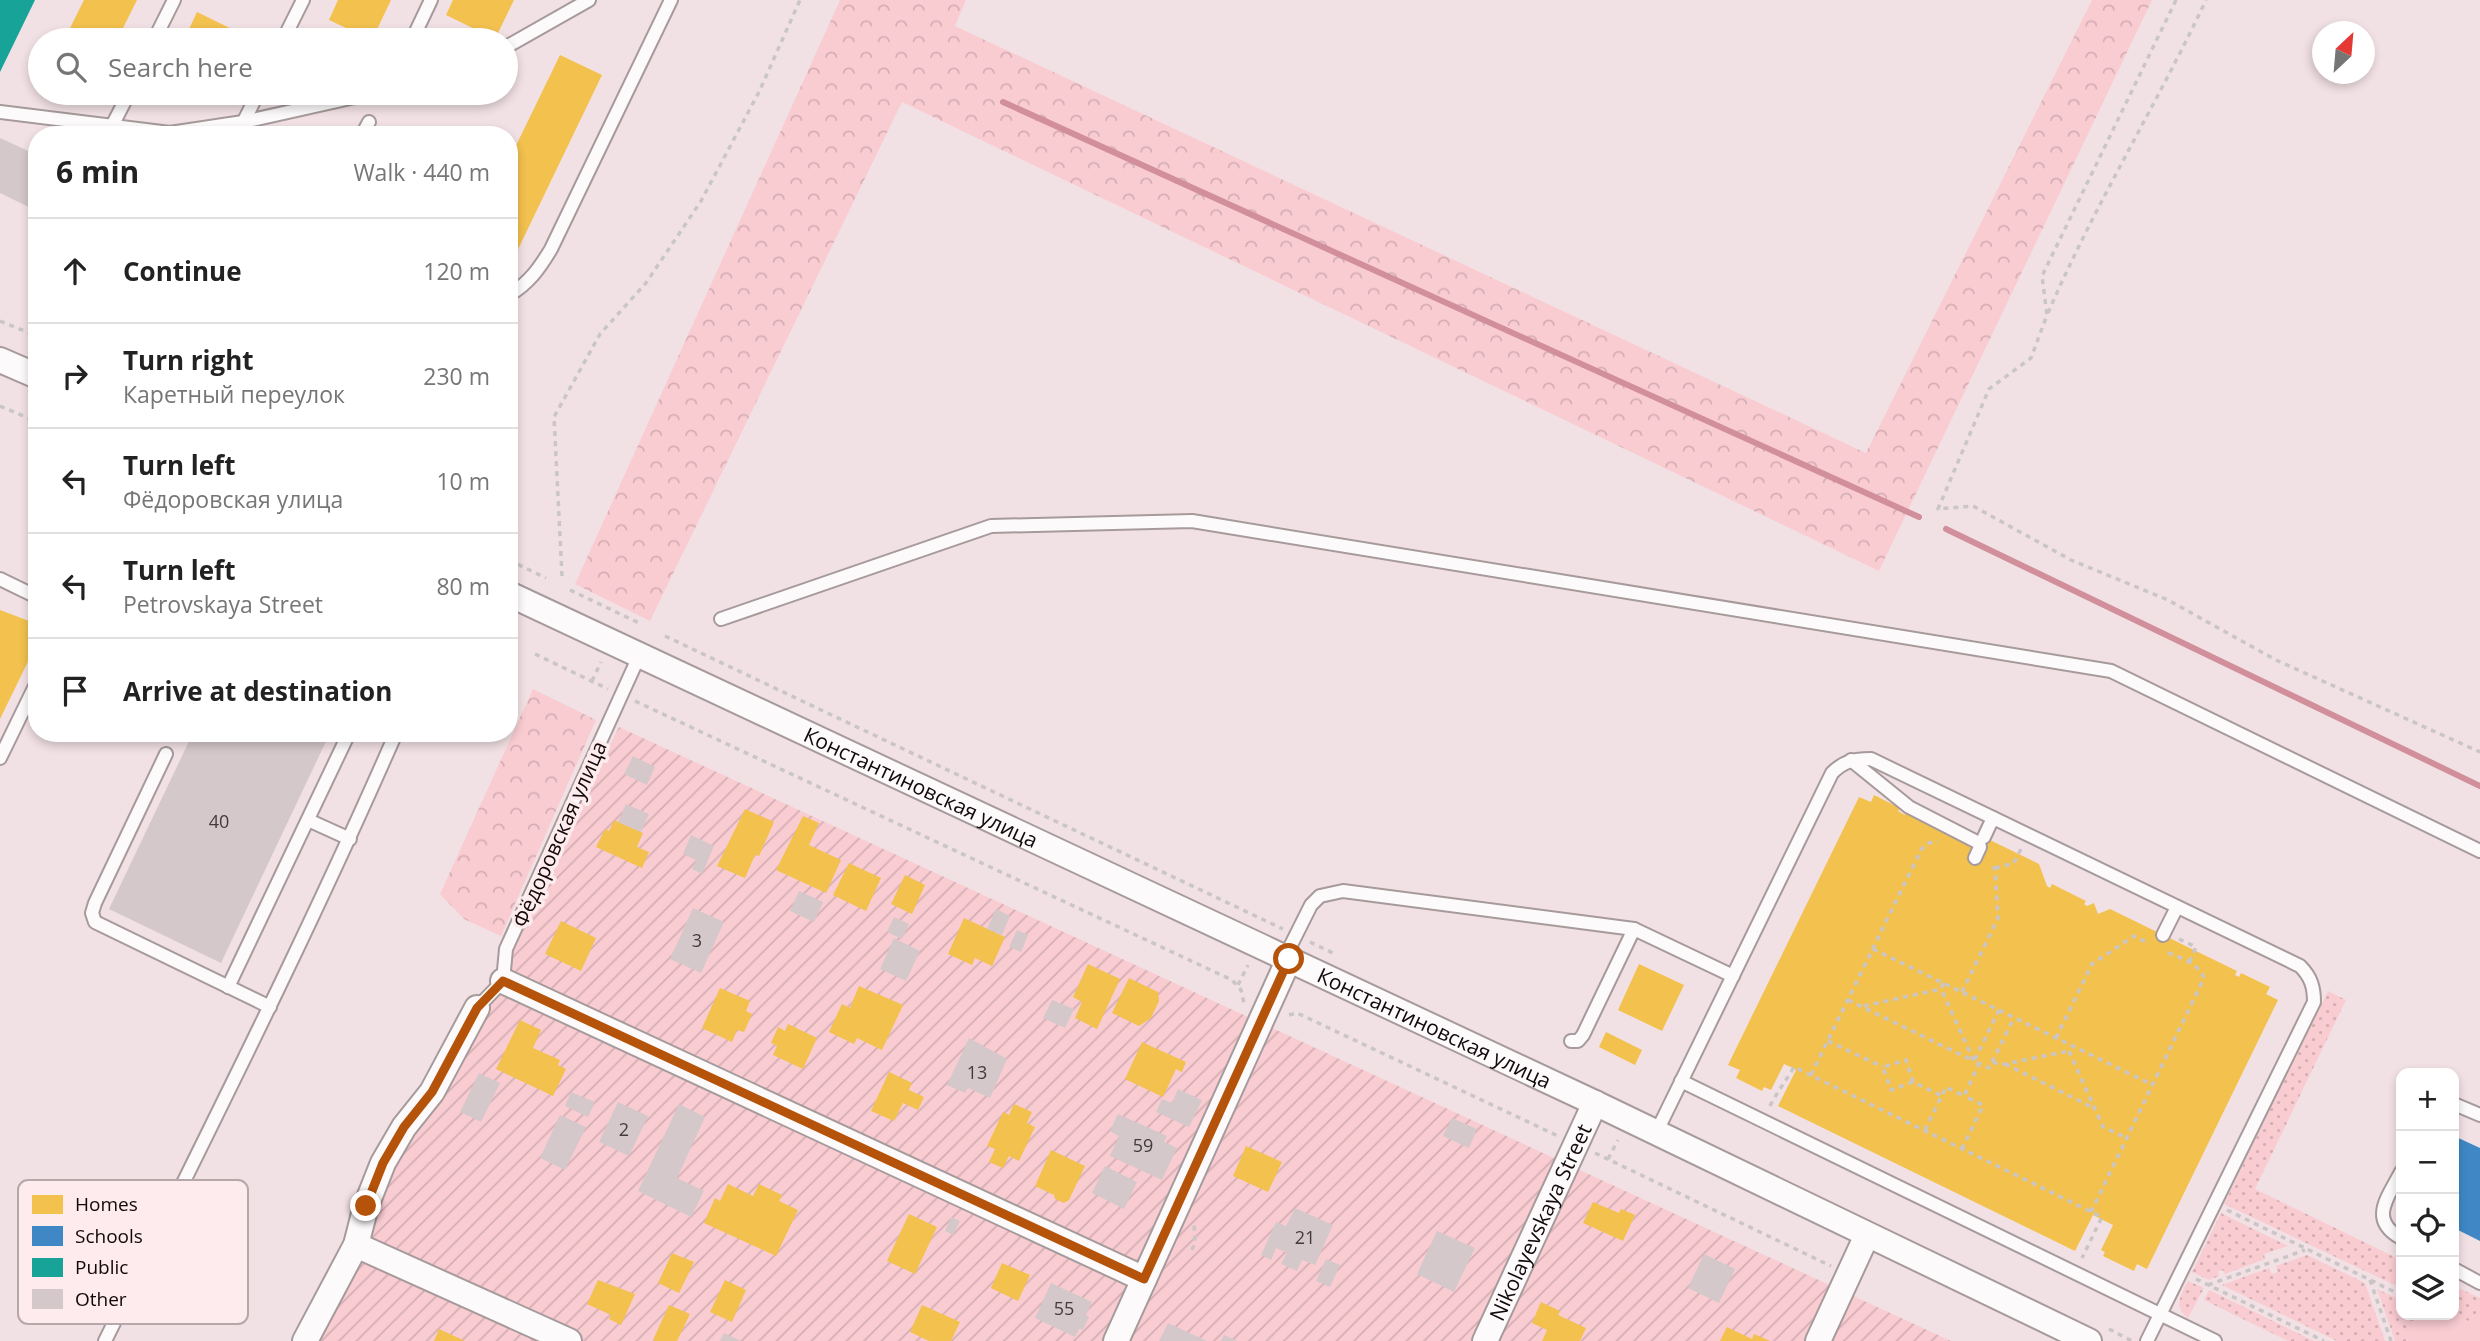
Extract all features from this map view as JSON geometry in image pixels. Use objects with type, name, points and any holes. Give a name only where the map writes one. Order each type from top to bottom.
[{"type":"street","points":[[0,359],[28,372]]},
{"type":"street","name":"Константиновская улица","points":[[518,598],[1595,1103],[2089,1341]]},
{"type":"street","points":[[1116,1341],[1287,958]]},
{"type":"street","points":[[503,981],[1144,1279]]},
{"type":"street","points":[[305,1341],[356,1245],[366,1206],[383,1163],[404,1127],[432,1092],[477,1008]]},
{"type":"street","name":"Nikolayevskaya Street","points":[[1485,1341],[1595,1103]]},
{"type":"street","points":[[1818,1341],[1867,1235]]},
{"type":"street","points":[[356,1245],[569,1341]]},
{"type":"lane","points":[[160,28],[174,0]]},
{"type":"lane","points":[[290,28],[303,0]]},
{"type":"lane","points":[[418,28],[431,0]]},
{"type":"lane","points":[[518,40],[589,0]]},
{"type":"lane","points":[[518,290],[537,272],[551,248],[671,0]]},
{"type":"lane","points":[[0,112],[112,126],[123,105]]},
{"type":"lane","points":[[241,126],[252,105]]},
{"type":"lane","points":[[216,126],[319,105]]},
{"type":"lane","points":[[367,126],[369,122]]},
{"type":"lane","points":[[721,619],[990,526],[1192,521],[2111,671],[2480,851]]},
{"type":"lane","points":[[0,579],[28,593]]},
{"type":"lane","name":"Фёдоровская улица","points":[[503,981],[506,949],[640,654]]},
{"type":"lane","points":[[0,758],[28,700]]},
{"type":"lane","points":[[229,988],[345,742]]},
{"type":"lane","points":[[185,1180],[350,839],[392,742]]},
{"type":"lane","points":[[166,754],[92,913],[95,922],[270,1007]]},
{"type":"lane","points":[[1656,1133],[1832,773],[1841,764],[1851,760],[1871,759],[2300,966],[2309,974],[2314,989],[2314,1002],[2147,1341]]},
{"type":"lane","points":[[1851,760],[1909,807],[1976,840],[1980,847],[1975,859]]},
{"type":"lane","points":[[1984,837],[1993,818]]},
{"type":"lane","points":[[308,820],[350,839]]},
{"type":"lane","points":[[1287,958],[1311,905],[1320,896],[1343,891],[1633,929],[1733,976]]},
{"type":"lane","points":[[2163,935],[2177,907]]},
{"type":"lane","points":[[1571,1041],[1578,1041],[1583,1035],[1633,929]]},
{"type":"lane","points":[[477,1008],[503,981]]},
{"type":"lane","points":[[1681,1081],[2215,1341]]},
{"type":"lane","points":[[2459,1106],[2480,1115]]},
{"type":"lane","points":[[2396,1182],[2382,1217],[2387,1229],[2396,1235]]},
{"type":"lane","points":[[2459,1272],[2480,1283]]},
{"type":"lane","points":[[105,1341],[113,1324]]},
{"type":"path","points":[[562,576],[554,417],[600,334],[646,283],[701,201],[759,92],[800,0]]},
{"type":"path","points":[[2047,315],[2042,276],[2176,0]]},
{"type":"path","points":[[2206,0],[2071,260],[2031,358],[1989,389],[1938,509],[1973,506],[2071,560],[2168,600],[2276,660],[2480,752]]},
{"type":"path","points":[[0,321],[28,332]]},
{"type":"path","points":[[0,406],[28,418]]},
{"type":"path","points":[[518,564],[546,578]]},
{"type":"path","points":[[570,590],[639,623]]},
{"type":"path","points":[[665,636],[1284,929]]},
{"type":"path","points":[[535,654],[610,690]]},
{"type":"path","points":[[592,681],[602,660]]},
{"type":"path","points":[[629,699],[1231,980],[1238,986],[1245,1007]]},
{"type":"path","points":[[1811,1075],[1927,843],[1934,841],[1945,844],[1995,868],[2014,863],[2019,854]]},
{"type":"path","points":[[1962,992],[1998,918],[1995,868]]},
{"type":"path","points":[[2056,1038],[2092,964],[2134,936],[2202,971],[2204,978],[2091,1212]]},
{"type":"path","points":[[2178,938],[2196,947],[2189,962]]},
{"type":"path","points":[[1873,949],[2153,1085]]},
{"type":"path","points":[[1238,986],[1248,965]]},
{"type":"path","points":[[1941,989],[1944,983]]},
{"type":"path","points":[[1862,1007],[1941,989]]},
{"type":"path","points":[[1941,989],[1977,1062]]},
{"type":"path","points":[[1848,1000],[1989,1069],[2014,1018]]},
{"type":"path","points":[[1964,1096],[1999,1010]]},
{"type":"path","points":[[1284,1016],[1297,1013],[1563,1138]]},
{"type":"path","points":[[1828,1041],[1883,1067],[1906,1060],[1913,1082]]},
{"type":"path","points":[[2071,1045],[2069,1051],[2103,1127],[2127,1139]]},
{"type":"path","points":[[1993,1062],[2000,1065],[2069,1051]]},
{"type":"path","points":[[2005,1064],[2094,1108]]},
{"type":"path","points":[[1775,1095],[1779,1087],[1786,1083],[1794,1066],[2102,1217],[2087,1247]]},
{"type":"path","points":[[1883,1067],[1891,1090],[1913,1082],[1942,1096]]},
{"type":"path","points":[[1925,1130],[1946,1087],[1983,1105],[1962,1149]]},
{"type":"path","points":[[1608,1159],[1618,1140]]},
{"type":"path","points":[[1587,1149],[1838,1269]]},
{"type":"path","points":[[2214,1204],[2396,1293]]},
{"type":"path","points":[[1192,1250],[1195,1242],[1194,1222]]},
{"type":"path","points":[[2208,1285],[2306,1249]]},
{"type":"path","points":[[2181,1272],[2324,1341]]},
{"type":"path","points":[[2370,1280],[2390,1341]]},
{"type":"green space","points":[[840,0],[966,0],[955,26],[1866,453],[2092,0],[2152,0],[1879,571],[902,102],[650,621],[575,584]]},
{"type":"green space","points":[[533,689],[596,720],[501,936],[464,919],[440,894],[509,742],[518,742],[518,722]]},
{"type":"green space","points":[[619,727],[1951,1341],[309,1341]]},
{"type":"green space","points":[[2328,991],[2346,1000],[2255,1189],[2396,1258],[2396,1286],[2224,1204]]},
{"type":"green space","points":[[2221,1213],[2288,1246],[2264,1254],[2265,1259],[2225,1274],[2223,1270],[2218,1271],[2219,1276],[2209,1280],[2192,1272]]},
{"type":"green space","points":[[2307,1255],[2365,1283],[2385,1341],[2337,1341],[2222,1285],[2269,1268],[2272,1274],[2278,1272],[2276,1266]]},
{"type":"green space","points":[[2188,1281],[2204,1288],[2188,1318],[2183,1314],[2180,1305]]},
{"type":"green space","points":[[2459,1288],[2480,1298],[2480,1327],[2459,1316]]},
{"type":"green space","points":[[2377,1289],[2396,1298],[2396,1320],[2416,1320],[2406,1341],[2395,1341]]},
{"type":"green space","points":[[2209,1290],[2314,1341],[2288,1341],[2204,1300]]},
{"type":"green space","points":[[2459,1316],[2480,1327],[2480,1341],[2406,1341],[2416,1320],[2459,1320]]},
{"type":"building: Homes","points":[[84,0],[137,0],[123,28],[70,28]]},
{"type":"building: Homes","points":[[338,0],[391,0],[378,28],[346,28],[329,20]]},
{"type":"building: Homes","points":[[453,0],[514,0],[500,28],[473,28],[446,15]]},
{"type":"building: Homes","points":[[197,12],[230,28],[190,28]]},
{"type":"building: Homes","points":[[560,55],[602,75],[518,249],[518,141]]},
{"type":"building: Homes","points":[[0,610],[28,621],[28,661],[0,719]]},
{"type":"building: Homes","points":[[1874,795],[1900,808],[1898,811],[1905,815],[1912,802],[2039,864],[2050,888],[2052,884],[2086,901],[2084,904],[2087,906],[2094,903],[2098,914],[2110,909],[2237,971],[2235,975],[2239,977],[2241,973],[2270,987],[2266,994],[2278,1000],[2147,1269],[2137,1264],[2134,1271],[2103,1256],[2105,1252],[2101,1250],[2113,1225],[2093,1215],[2075,1251],[1778,1106],[1796,1070],[1793,1068],[1784,1064],[1771,1090],[1764,1087],[1762,1091],[1736,1078],[1740,1070],[1728,1065],[1859,797],[1871,802]]},
{"type":"building: Homes","points":[[745,809],[774,822],[759,856],[755,855],[745,878],[717,866]]},
{"type":"building: Homes","points":[[803,816],[819,823],[809,845],[841,860],[826,893],[776,870]]},
{"type":"building: Homes","points":[[614,820],[643,833],[637,847],[649,852],[642,868],[596,847],[605,829],[609,831]]},
{"type":"building: Homes","points":[[849,863],[881,878],[866,911],[833,895]]},
{"type":"building: Homes","points":[[905,875],[925,885],[912,914],[891,904]]},
{"type":"building: Homes","points":[[964,918],[1005,937],[992,966],[975,958],[972,965],[948,954]]},
{"type":"building: Homes","points":[[561,921],[596,938],[581,971],[545,954]]},
{"type":"building: Homes","points":[[1088,964],[1120,979],[1097,1029],[1075,1018],[1082,1002],[1073,997]]},
{"type":"building: Homes","points":[[1639,964],[1684,985],[1662,1031],[1618,1010]]},
{"type":"building: Homes","points":[[1129,978],[1158,992],[1159,1001],[1151,1018],[1139,1026],[1112,1013]]},
{"type":"building: Homes","points":[[859,986],[903,1005],[882,1050],[857,1038],[854,1044],[829,1032],[842,1004],[850,1008]]},
{"type":"building: Homes","points":[[720,988],[750,1001],[746,1011],[752,1014],[744,1032],[737,1030],[732,1042],[702,1028]]},
{"type":"building: Homes","points":[[520,1020],[541,1030],[533,1048],[560,1060],[558,1065],[566,1069],[553,1096],[496,1069]]},
{"type":"building: Homes","points":[[788,1024],[817,1038],[803,1069],[773,1055],[777,1046],[771,1043],[778,1027],[785,1031]]},
{"type":"building: Homes","points":[[1606,1032],[1642,1050],[1635,1065],[1599,1047]]},
{"type":"building: Homes","points":[[1142,1042],[1186,1062],[1182,1072],[1176,1069],[1163,1097],[1125,1079]]},
{"type":"building: Homes","points":[[889,1072],[912,1083],[909,1090],[924,1097],[918,1110],[903,1103],[894,1121],[871,1111]]},
{"type":"building: Homes","points":[[1014,1104],[1032,1112],[1027,1123],[1035,1127],[1019,1161],[1009,1156],[1003,1168],[989,1162],[995,1149],[987,1146],[1003,1112],[1009,1115]]},
{"type":"building: Homes","points":[[1246,1146],[1282,1162],[1268,1192],[1233,1176]]},
{"type":"building: Homes","points":[[1051,1150],[1085,1166],[1069,1200],[1064,1203],[1035,1186]]},
{"type":"building: Homes","points":[[728,1184],[753,1196],[759,1184],[782,1195],[779,1201],[798,1210],[776,1256],[704,1223],[715,1198],[720,1201]]},
{"type":"building: Homes","points":[[1593,1202],[1619,1213],[1621,1209],[1635,1215],[1623,1241],[1583,1223]]},
{"type":"building: Homes","points":[[909,1214],[937,1227],[915,1274],[887,1261]]},
{"type":"building: Homes","points":[[672,1253],[694,1262],[679,1293],[658,1283]]},
{"type":"building: Homes","points":[[1002,1263],[1030,1275],[1018,1301],[991,1288]]},
{"type":"building: Homes","points":[[598,1280],[635,1294],[621,1325],[609,1319],[611,1315],[587,1304]]},
{"type":"building: Homes","points":[[725,1280],[746,1290],[732,1322],[710,1312]]},
{"type":"building: Homes","points":[[1541,1302],[1560,1311],[1558,1315],[1586,1328],[1580,1341],[1542,1341],[1547,1330],[1532,1323]]},
{"type":"building: Homes","points":[[669,1305],[690,1314],[677,1341],[653,1340]]},
{"type":"building: Homes","points":[[922,1305],[960,1322],[951,1341],[929,1341],[910,1332]]},
{"type":"building: Homes","points":[[1727,1327],[1752,1339],[1754,1334],[1770,1341],[1720,1341]]},
{"type":"building: Homes","points":[[439,1329],[465,1341],[434,1341]]},
{"type":"building: Schools","points":[[2459,1138],[2480,1148],[2480,1241],[2459,1230]]},
{"type":"building: Public","points":[[0,0],[35,0],[0,72]]},
{"type":"building: Other","points":[[0,138],[28,151],[28,207],[0,193]]},
{"type":"building: Other","points":[[189,742],[326,742],[221,963],[109,909]]},
{"type":"building: Other","points":[[633,756],[655,767],[647,785],[624,774]]},
{"type":"building: Other","points":[[626,804],[649,814],[641,832],[618,822]]},
{"type":"building: Other","points":[[691,835],[714,846],[702,874],[692,869],[696,860],[683,854]]},
{"type":"building: Other","points":[[799,891],[823,902],[814,922],[790,911]]},
{"type":"building: Other","points":[[693,908],[724,922],[701,973],[670,959]]},
{"type":"building: Other","points":[[996,909],[1010,916],[1002,935],[987,929]]},
{"type":"building: Other","points":[[894,917],[909,924],[902,939],[887,932]]},
{"type":"building: Other","points":[[1017,930],[1028,935],[1021,952],[1009,947]]},
{"type":"building: Other","points":[[894,938],[920,951],[906,981],[880,969]]},
{"type":"building: Other","points":[[1052,1000],[1074,1009],[1065,1028],[1043,1018]]},
{"type":"building: Other","points":[[969,1038],[1007,1059],[990,1098],[968,1088],[965,1093],[947,1085]]},
{"type":"building: Other","points":[[479,1073],[500,1083],[481,1122],[460,1112]]},
{"type":"building: Other","points":[[1178,1089],[1202,1100],[1189,1127],[1156,1112],[1162,1099],[1172,1103]]},
{"type":"building: Other","points":[[571,1092],[595,1102],[588,1117],[565,1106]]},
{"type":"building: Other","points":[[618,1102],[648,1116],[629,1156],[599,1142]]},
{"type":"building: Other","points":[[679,1104],[705,1117],[677,1178],[704,1191],[691,1217],[638,1191]]},
{"type":"building: Other","points":[[1118,1114],[1167,1136],[1164,1142],[1177,1148],[1162,1180],[1110,1156],[1119,1136],[1110,1131]]},
{"type":"building: Other","points":[[560,1115],[586,1127],[565,1170],[540,1158]]},
{"type":"building: Other","points":[[1452,1118],[1477,1129],[1469,1148],[1443,1136]]},
{"type":"building: Other","points":[[1105,1166],[1137,1182],[1124,1209],[1092,1193]]},
{"type":"building: Other","points":[[1295,1208],[1333,1225],[1315,1265],[1302,1260],[1297,1271],[1281,1264],[1287,1253],[1276,1248],[1271,1260],[1261,1255],[1276,1222],[1286,1226]]},
{"type":"building: Other","points":[[951,1217],[960,1221],[953,1235],[945,1231]]},
{"type":"building: Other","points":[[1437,1231],[1475,1248],[1454,1292],[1417,1274]]},
{"type":"building: Other","points":[[1704,1254],[1735,1269],[1719,1303],[1688,1288]]},
{"type":"building: Other","points":[[1326,1259],[1340,1265],[1330,1287],[1316,1281]]},
{"type":"building: Other","points":[[1051,1283],[1092,1302],[1083,1330],[1079,1329],[1075,1337],[1035,1318]]},
{"type":"building: Other","points":[[1168,1323],[1207,1341],[1159,1341]]},
{"type":"building: Other","points":[[724,1333],[741,1341],[720,1341]]},
{"type":"building: Other","points":[[1224,1335],[1238,1341],[1221,1341]]},
{"type":"waterway","points":[[1003,102],[1919,517]]},
{"type":"waterway","points":[[1946,529],[2480,786]]},
{"type":"route","points":[[366,1206],[383,1163],[404,1127],[432,1092],[477,1008],[503,981],[1144,1279],[1289,959]]}]
